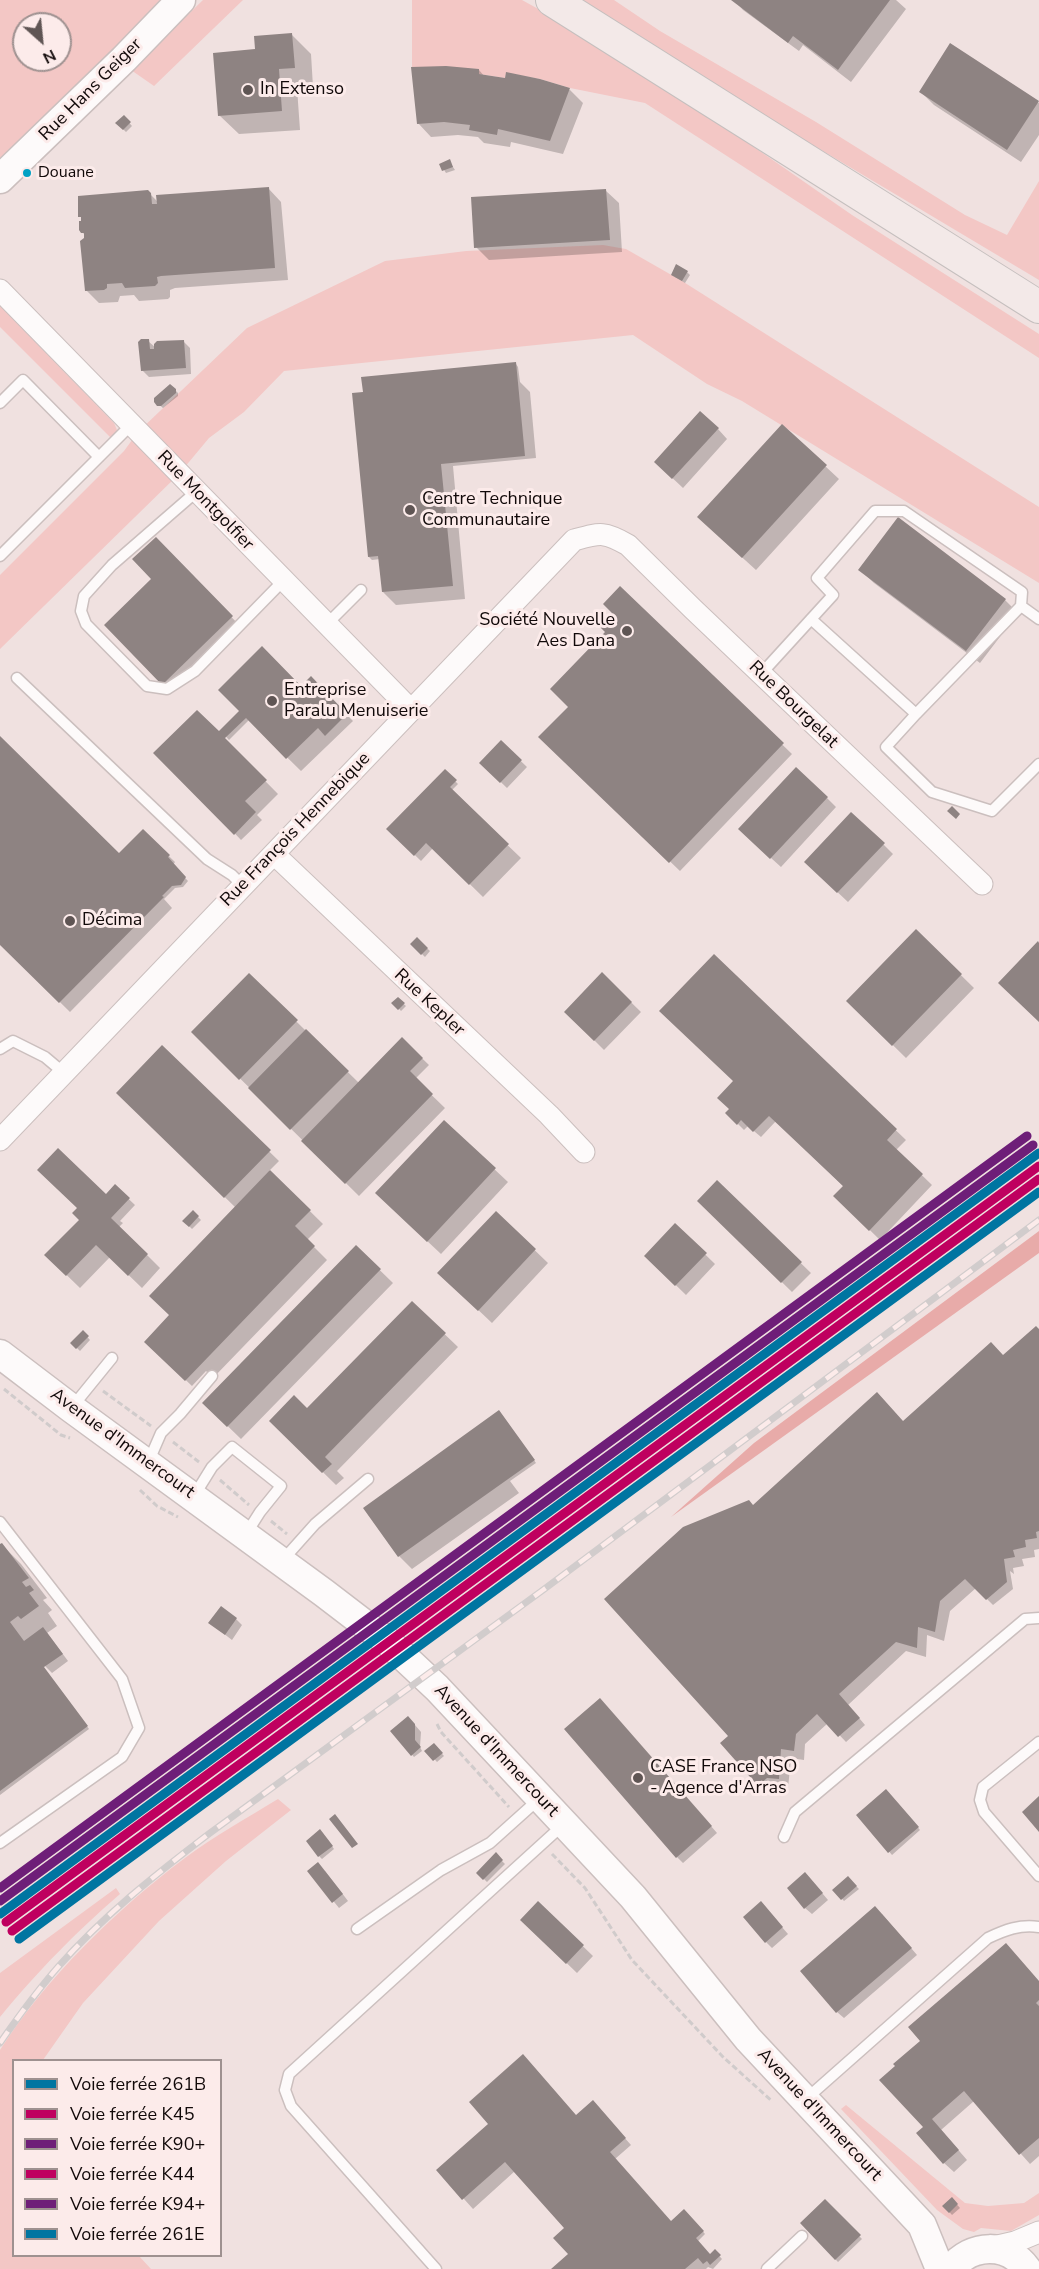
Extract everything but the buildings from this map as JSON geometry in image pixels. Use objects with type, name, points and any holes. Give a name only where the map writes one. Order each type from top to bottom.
[{"type":"main road","name":"Rue Hans Geiger","points":[[0,179],[124,59],[181,0]]},
{"type":"main road","points":[[552,0],[1027,295]]},
{"type":"main road","name":"Avenue d'Immercourt","points":[[0,1354],[148,1463],[186,1507],[246,1534],[400,1653],[437,1688],[633,1897],[743,2033],[792,2104],[922,2226],[957,2242],[1012,2254],[1027,2269]]},
{"type":"main road","name":"Avenue d'Immercourt","points":[[922,2226],[940,2269]]},
{"type":"main road","points":[[951,2269],[965,2255],[985,2249]]},
{"type":"street","name":"Rue Montgolfier","points":[[0,290],[411,710]]},
{"type":"street","name":"Rue Bourgelat","points":[[599,533],[616,537],[628,544],[760,674],[982,884]]},
{"type":"street","name":"Rue François Hennebique","points":[[0,1140],[574,540],[599,533]]},
{"type":"street","name":"Rue Kepler","points":[[274,854],[549,1115],[584,1152]]},
{"type":"street","points":[[985,2249],[1015,2242],[1039,2232]]},
{"type":"lane","points":[[0,403],[23,380],[99,457]]},
{"type":"lane","points":[[0,556],[131,425]]},
{"type":"lane","points":[[196,492],[112,565],[84,596],[81,611],[86,624],[147,686],[167,690],[195,671],[283,581]]},
{"type":"lane","points":[[760,674],[833,595],[817,578],[875,511],[904,511],[1022,592],[1021,606],[886,747],[932,792],[992,811],[1039,764]]},
{"type":"lane","points":[[327,624],[361,590]]},
{"type":"lane","points":[[1021,606],[1039,619]]},
{"type":"lane","points":[[811,619],[916,714]]},
{"type":"lane","points":[[17,678],[207,859],[243,886]]},
{"type":"lane","points":[[0,1049],[13,1041],[19,1043],[45,1057],[64,1074]]},
{"type":"lane","points":[[71,1408],[112,1358]]},
{"type":"lane","points":[[148,1463],[161,1433],[212,1376]]},
{"type":"lane","points":[[186,1507],[213,1467],[232,1447],[281,1486],[246,1534]]},
{"type":"lane","points":[[282,1561],[315,1524],[368,1479]]},
{"type":"lane","points":[[0,1522],[122,1679],[139,1728],[122,1757],[0,1843]]},
{"type":"lane","points":[[784,1837],[795,1812],[1025,1618],[1039,1618]]},
{"type":"lane","points":[[1039,1742],[983,1786],[980,1800],[984,1812],[1039,1876]]},
{"type":"lane","points":[[357,1929],[441,1870],[490,1843],[540,1798]]},
{"type":"lane","points":[[436,2269],[291,2106],[285,2090],[289,2074],[565,1824]]},
{"type":"lane","points":[[792,2104],[988,1938],[1006,1929],[1028,1925],[1039,1928]]},
{"type":"lane","points":[[768,2269],[802,2236]]},
{"type":"path","points":[[0,1386],[61,1434],[77,1440]]},
{"type":"path","points":[[140,1490],[157,1506],[186,1507]]},
{"type":"path","points":[[433,1715],[441,1732],[518,1818]]},
{"type":"path","points":[[542,1843],[585,1888],[632,1960],[724,2058],[792,2104]]},
{"type":"shaded area","points":[[0,0],[160,0],[91,73],[0,158]]},
{"type":"shaded area","points":[[203,0],[243,0],[154,86],[131,70]]},
{"type":"shaded area","points":[[412,0],[522,0],[569,26],[679,95],[852,215],[1039,334],[1039,358],[645,103],[506,73],[505,78],[479,74],[479,69],[412,67]]},
{"type":"shaded area","points":[[581,0],[614,0],[660,31],[816,122],[965,215],[1007,235],[1039,181],[1039,280],[781,126]]},
{"type":"shaded area","points":[[603,245],[626,249],[682,281],[1039,507],[1039,583],[742,401],[707,384],[633,335],[284,371],[244,412],[209,438],[179,474],[0,649],[0,575],[124,451],[138,432],[247,328],[385,261],[466,251]]},
{"type":"shaded area","points":[[0,306],[114,423],[117,430],[112,439],[0,327]]},
{"type":"shaded area","points":[[1039,1231],[1039,1253],[671,1517],[754,1443]]},
{"type":"shaded area","points":[[278,1799],[291,1810],[226,1861],[159,1921],[83,2003],[44,2059],[12,2059],[12,2257],[140,2257],[151,2269],[0,2269],[0,2050],[38,1997],[84,1946],[134,1899],[196,1850]]},
{"type":"shaded area","points":[[116,1888],[120,1894],[57,1953],[0,2017],[0,1973]]},
{"type":"shaded area","points":[[846,2105],[965,2203],[988,2206],[1024,2203],[1039,2193],[1039,2215],[1011,2231],[981,2228],[974,2232],[963,2229],[937,2210],[841,2109]]},
{"type":"railway","points":[[0,2043],[43,1985],[75,1948],[131,1896],[170,1864],[543,1590],[1039,1220]]},
{"type":"rail line","name":"K94+","points":[[0,1888],[1027,1136]]},
{"type":"rail line","name":"K90+","points":[[0,1901],[1033,1145]]},
{"type":"rail line","name":"261B","points":[[0,1914],[1039,1153]]},
{"type":"rail line","name":"K45","points":[[6,1922],[1039,1166]]},
{"type":"rail line","name":"K44","points":[[12,1931],[1039,1179]]},
{"type":"rail line","name":"261E","points":[[19,1939],[1039,1192]]},
{"type":"place","name":"In Extenso","points":[[248,90]]},
{"type":"place","name":"Douane","points":[[27,173]]},
{"type":"place","name":"Centre Technique Communautaire","points":[[410,510]]},
{"type":"place","name":"Société Nouvelle Aes Dana","points":[[627,631]]},
{"type":"place","name":"Entreprise Paralu Menuiserie","points":[[272,701]]},
{"type":"place","name":"Décima","points":[[70,921]]},
{"type":"place","name":"CASE France NSO - Agence d'Arras","points":[[638,1778]]}]
